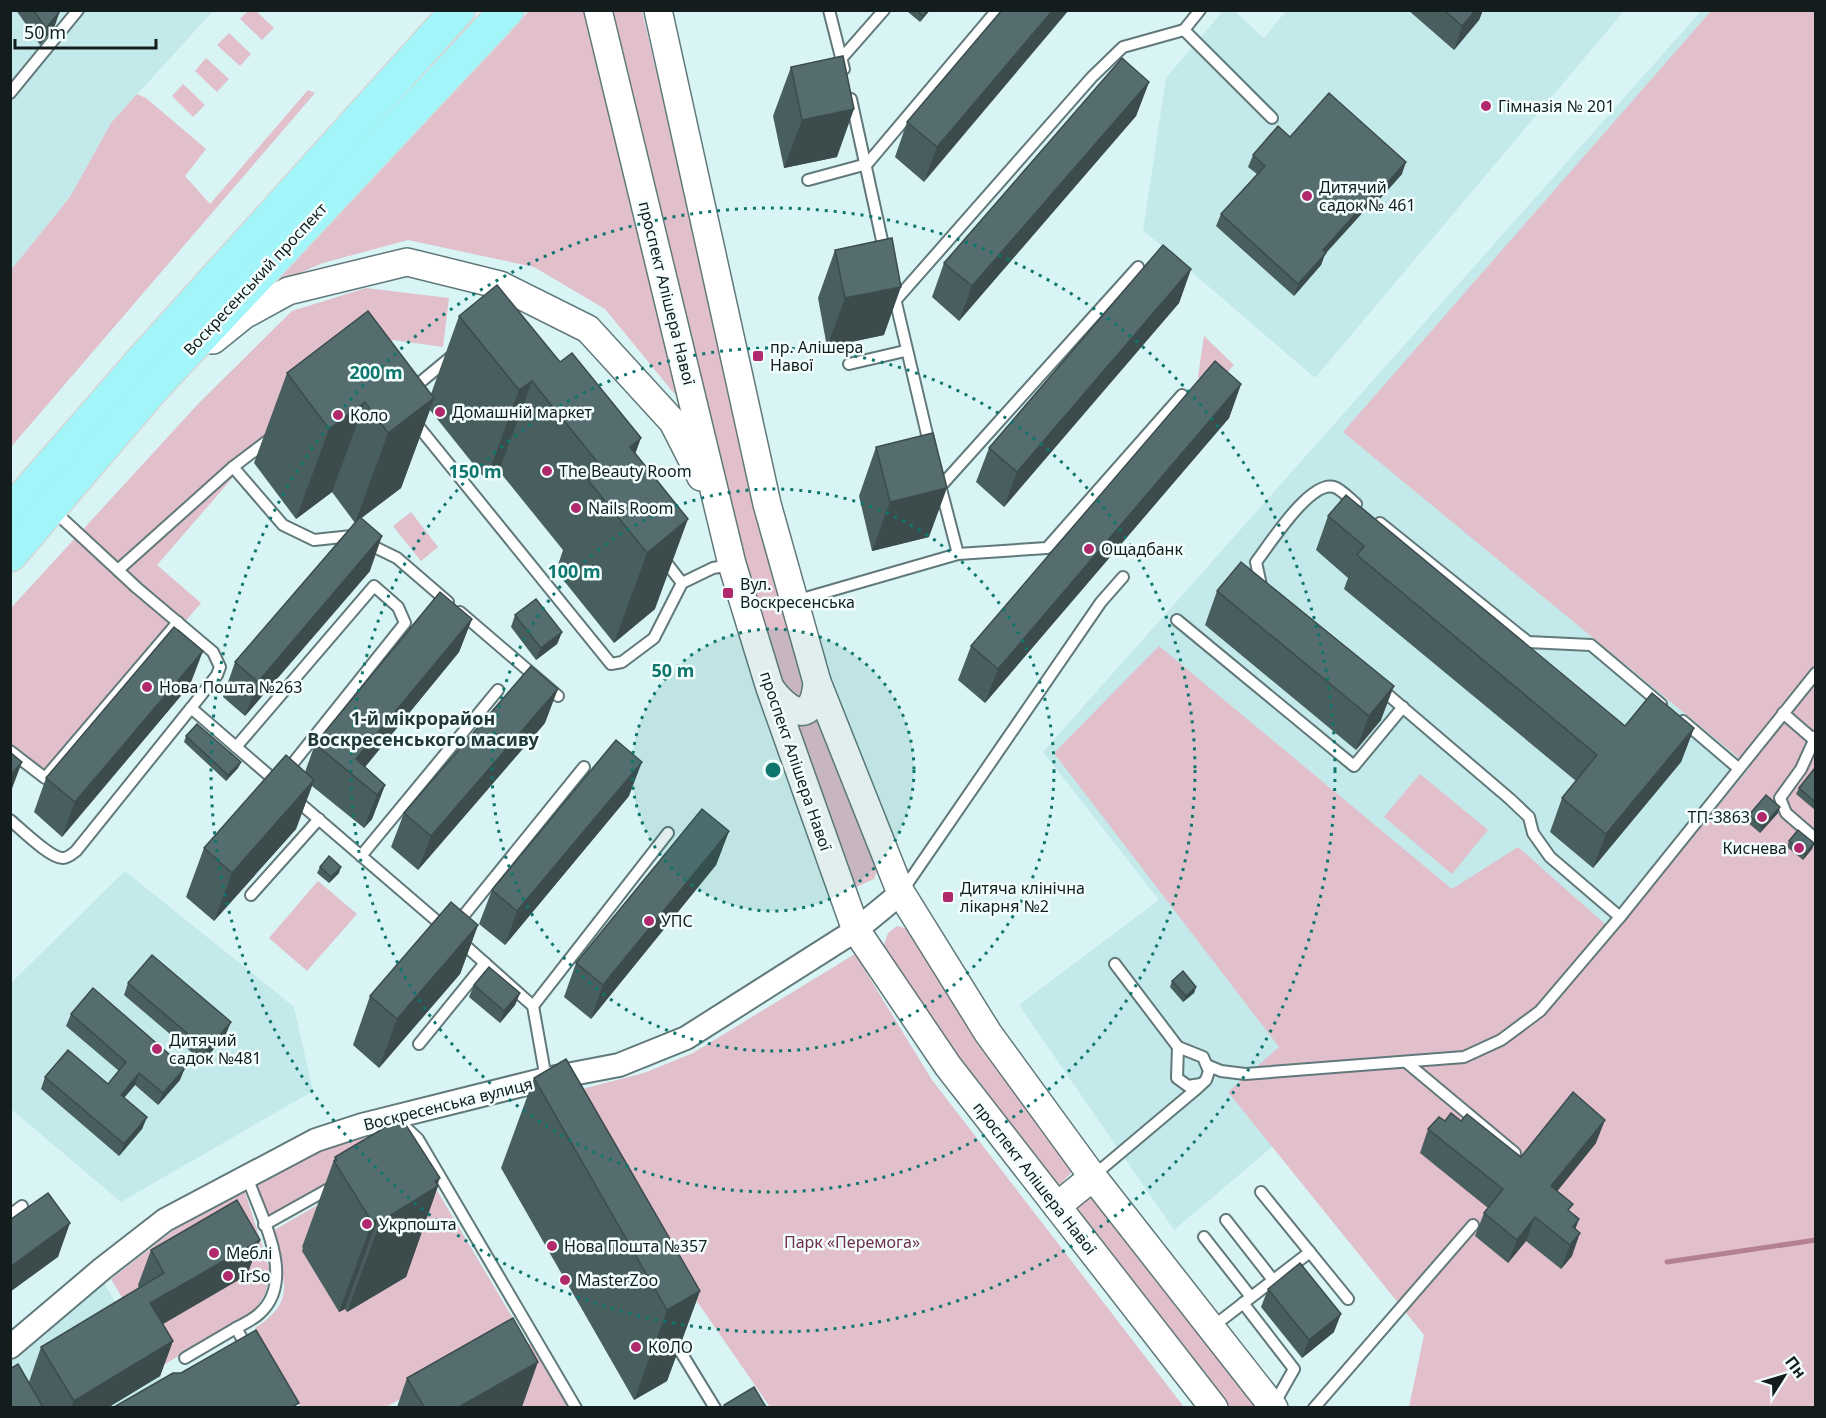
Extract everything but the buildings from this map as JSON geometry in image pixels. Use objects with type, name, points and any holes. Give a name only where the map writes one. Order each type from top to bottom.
[{"type":"main road","name":"Воскресенський проспект","points":[[10,513],[141,362],[458,10]]},
{"type":"main road","name":"Воскресенський проспект","points":[[10,555],[151,390],[507,10]]},
{"type":"street","name":"проспект Алішера Навої","points":[[598,10],[732,564],[770,688],[856,930],[948,1066],[1214,1407]]},
{"type":"street","points":[[658,10],[767,504],[817,682],[901,893],[988,1032],[1093,1177],[1273,1407]]},
{"type":"street","points":[[151,390],[244,315],[288,291],[407,262],[500,285],[588,329],[673,422],[720,515]]},
{"type":"street","points":[[770,688],[783,705],[800,712],[810,709],[816,700],[817,682]]},
{"type":"street","name":"Воскресенська вулиця","points":[[10,1347],[102,1269],[165,1220],[316,1140],[395,1117],[523,1090],[546,1079],[619,1065],[686,1038],[856,930],[901,893]]},
{"type":"street","points":[[1057,1206],[1093,1177]]},
{"type":"lane","points":[[10,93],[78,10]]},
{"type":"lane","points":[[829,10],[867,165],[905,351],[931,453]]},
{"type":"lane","points":[[841,59],[884,10]]},
{"type":"lane","points":[[808,180],[867,165],[997,10]]},
{"type":"lane","points":[[895,301],[1092,77],[1123,47],[1184,30],[1200,10]]},
{"type":"lane","points":[[1184,30],[1272,118]]},
{"type":"lane","points":[[940,487],[1138,267]]},
{"type":"lane","points":[[405,395],[463,347]]},
{"type":"lane","points":[[849,364],[905,351]]},
{"type":"lane","points":[[795,601],[958,554],[1047,548],[1182,395]]},
{"type":"lane","points":[[404,410],[608,662],[617,664],[622,662],[654,638],[682,583],[713,568],[732,564]]},
{"type":"lane","points":[[118,570],[233,467],[278,433]]},
{"type":"lane","points":[[233,467],[283,525],[314,540],[352,536],[397,558],[558,696]]},
{"type":"lane","points":[[937,476],[958,554]]},
{"type":"lane","points":[[1271,597],[1262,590],[1256,562],[1308,496],[1319,487],[1335,487],[1528,642],[1591,645],[1738,768]]},
{"type":"lane","points":[[10,820],[61,859],[76,852],[217,675],[220,667],[213,652],[50,508]]},
{"type":"lane","points":[[652,546],[682,583]]},
{"type":"lane","points":[[901,893],[1101,602],[1123,577]]},
{"type":"lane","points":[[236,747],[374,586],[398,607],[405,623],[401,631],[277,783]]},
{"type":"lane","points":[[1177,620],[1354,766],[1403,707]]},
{"type":"lane","points":[[10,751],[45,778],[178,622]]},
{"type":"lane","points":[[1115,964],[1178,1047],[1203,1057],[1209,1066],[1221,1071],[1248,1074],[1464,1057],[1501,1040],[1540,1011],[1620,917],[1815,673]]},
{"type":"lane","points":[[1370,680],[1510,799],[1529,818],[1533,833],[1550,857],[1620,917]]},
{"type":"lane","points":[[361,856],[498,690]]},
{"type":"lane","points":[[191,708],[534,1006],[546,1079]]},
{"type":"lane","points":[[1783,713],[1814,737],[1806,760],[1780,798],[1785,813],[1815,839]]},
{"type":"lane","points":[[450,932],[584,766]]},
{"type":"lane","points":[[251,895],[319,819]]},
{"type":"lane","points":[[534,1006],[668,833]]},
{"type":"lane","points":[[419,1044],[485,963]]},
{"type":"lane","points":[[1178,1047],[1177,1078],[1188,1086],[1203,1083],[1208,1075],[1209,1066]]},
{"type":"lane","points":[[1176,1063],[1183,1055],[1193,1053]]},
{"type":"lane","points":[[1406,1062],[1515,1153]]},
{"type":"lane","points":[[1093,1177],[1203,1083],[1221,1071]]},
{"type":"lane","points":[[1185,1099],[1188,1086]]},
{"type":"lane","points":[[395,1117],[418,1139],[576,1407]]},
{"type":"lane","points":[[408,1145],[418,1139]]},
{"type":"lane","points":[[185,1358],[261,1313],[276,1282],[274,1259],[247,1176]]},
{"type":"lane","points":[[264,1225],[346,1179]]},
{"type":"lane","points":[[1261,1192],[1348,1299]]},
{"type":"lane","points":[[10,1215],[22,1206]]},
{"type":"lane","points":[[1226,1220],[1273,1280]]},
{"type":"lane","points":[[1314,1407],[1473,1225]]},
{"type":"lane","points":[[1204,1237],[1294,1368],[1273,1407]]},
{"type":"lane","points":[[1211,1328],[1310,1252]]},
{"type":"lane","points":[[665,1326],[715,1407]]},
{"type":"lane","points":[[236,1328],[252,1356],[242,1362]]},
{"type":"lane","points":[[523,1340],[533,1334]]},
{"type":"shaded area","points":[[11,11],[213,11],[111,123],[70,197],[11,270]]},
{"type":"shaded area","name":"Дитячий садок № 461","points":[[1223,11],[1234,11],[1264,38],[1286,11],[1624,11],[1315,378],[1143,230],[1166,78]]},
{"type":"shaded area","points":[[1701,11],[1815,11],[1815,974],[1350,1081],[1174,1230],[1019,1005],[1159,900],[1043,752]]},
{"type":"shaded area","name":"Дитячий садок №481","points":[[125,871],[294,1007],[313,1091],[121,1202],[11,1109],[11,983]]},
{"type":"shaded area","points":[[102,1280],[177,1403],[170,1408],[11,1408],[11,1361],[90,1284]]},
{"type":"green space","points":[[248,11],[256,11],[274,28],[262,40],[240,19]]},
{"type":"green space","points":[[529,11],[585,11],[682,403],[605,309],[534,267],[408,240],[323,263],[263,289]]},
{"type":"green space","points":[[611,11],[642,11],[708,291],[878,868],[874,879],[856,887],[847,878],[768,664]]},
{"type":"green space","points":[[1711,11],[1815,11],[1815,1407],[1409,1407],[1424,1335],[1228,1092],[1279,1047],[1054,753],[1159,646],[1452,889],[1518,847],[1615,933],[1750,767],[1343,432]]},
{"type":"green space","points":[[229,33],[251,54],[240,66],[217,45]]},
{"type":"green space","points":[[206,58],[229,79],[217,92],[195,71]]},
{"type":"green space","points":[[183,84],[205,105],[193,117],[172,96]]},
{"type":"green space","points":[[308,90],[315,93],[11,447],[11,270],[70,197],[111,123],[137,94],[146,98],[206,149],[185,176],[210,204]]},
{"type":"green space","points":[[366,288],[449,298],[443,347],[394,340],[338,356],[157,565],[201,603],[51,778],[11,743],[11,608],[198,404],[292,311]]},
{"type":"green space","points":[[1204,336],[1234,365],[1212,389],[1198,377]]},
{"type":"green space","points":[[411,512],[438,547],[421,561],[393,526]]},
{"type":"green space","points":[[1420,774],[1488,830],[1452,874],[1384,817]]},
{"type":"green space","points":[[318,881],[357,914],[307,971],[269,938]]},
{"type":"green space","points":[[897,926],[908,929],[990,1059],[1072,1164],[1071,1173],[1060,1184],[1048,1180],[937,1034],[884,945],[888,933]]},
{"type":"green space","name":"Парк «Перемога»","points":[[855,954],[932,1080],[1184,1407],[770,1407],[555,1096],[644,1073],[693,1053]]},
{"type":"green space","points":[[362,1135],[375,1157],[267,1217],[256,1186],[314,1153]]},
{"type":"green space","points":[[413,1150],[521,1332],[386,1407],[301,1408],[255,1328],[270,1317],[279,1306],[283,1295],[282,1273],[271,1232]]},
{"type":"green space","points":[[245,1192],[269,1267],[265,1294],[255,1310],[162,1366],[111,1279],[174,1230]]},
{"type":"green space","points":[[1089,1197],[1100,1202],[1260,1407],[1224,1407],[1077,1216],[1077,1206]]},
{"type":"green space","points":[[531,1343],[568,1407],[420,1408]]},
{"type":"waterway","points":[[1667,1262],[1816,1240]]},
{"type":"place","name":"Гімназія № 201","points":[[1486,106]]},
{"type":"place","name":"Дитячий садок № 461","points":[[1307,196]]},
{"type":"place","name":"пр. Алішера Навої","points":[[758,356]]},
{"type":"place","name":"Домашній маркет","points":[[440,412]]},
{"type":"place","name":"Коло","points":[[338,415]]},
{"type":"place","name":"The Beauty Room","points":[[547,471]]},
{"type":"place","name":"Nails Room","points":[[576,508]]},
{"type":"place","name":"Ощадбанк","points":[[1089,549]]},
{"type":"place","name":"Вул. Воскресенська","points":[[728,593]]},
{"type":"place","name":"Нова Пошта №263","points":[[147,687]]},
{"type":"place","name":"ТП-3863","points":[[1762,817]]},
{"type":"place","name":"Киснева","points":[[1799,848]]},
{"type":"place","name":"Дитяча клінічна лікарня №2","points":[[948,897]]},
{"type":"place","name":"УПС","points":[[649,921]]},
{"type":"place","name":"Дитячий садок №481","points":[[157,1049]]},
{"type":"place","name":"Укрпошта","points":[[367,1224]]},
{"type":"place","name":"Нова Пошта №357","points":[[552,1246]]},
{"type":"place","name":"Меблі","points":[[214,1253]]},
{"type":"place","name":"IrSo","points":[[228,1276]]},
{"type":"place","name":"MasterZoo","points":[[565,1280]]},
{"type":"place","name":"КОЛО","points":[[636,1347]]},
{"type":"district","name":"1-й мікрорайон Воскресенського масиву","points":[[423,729]]}]
